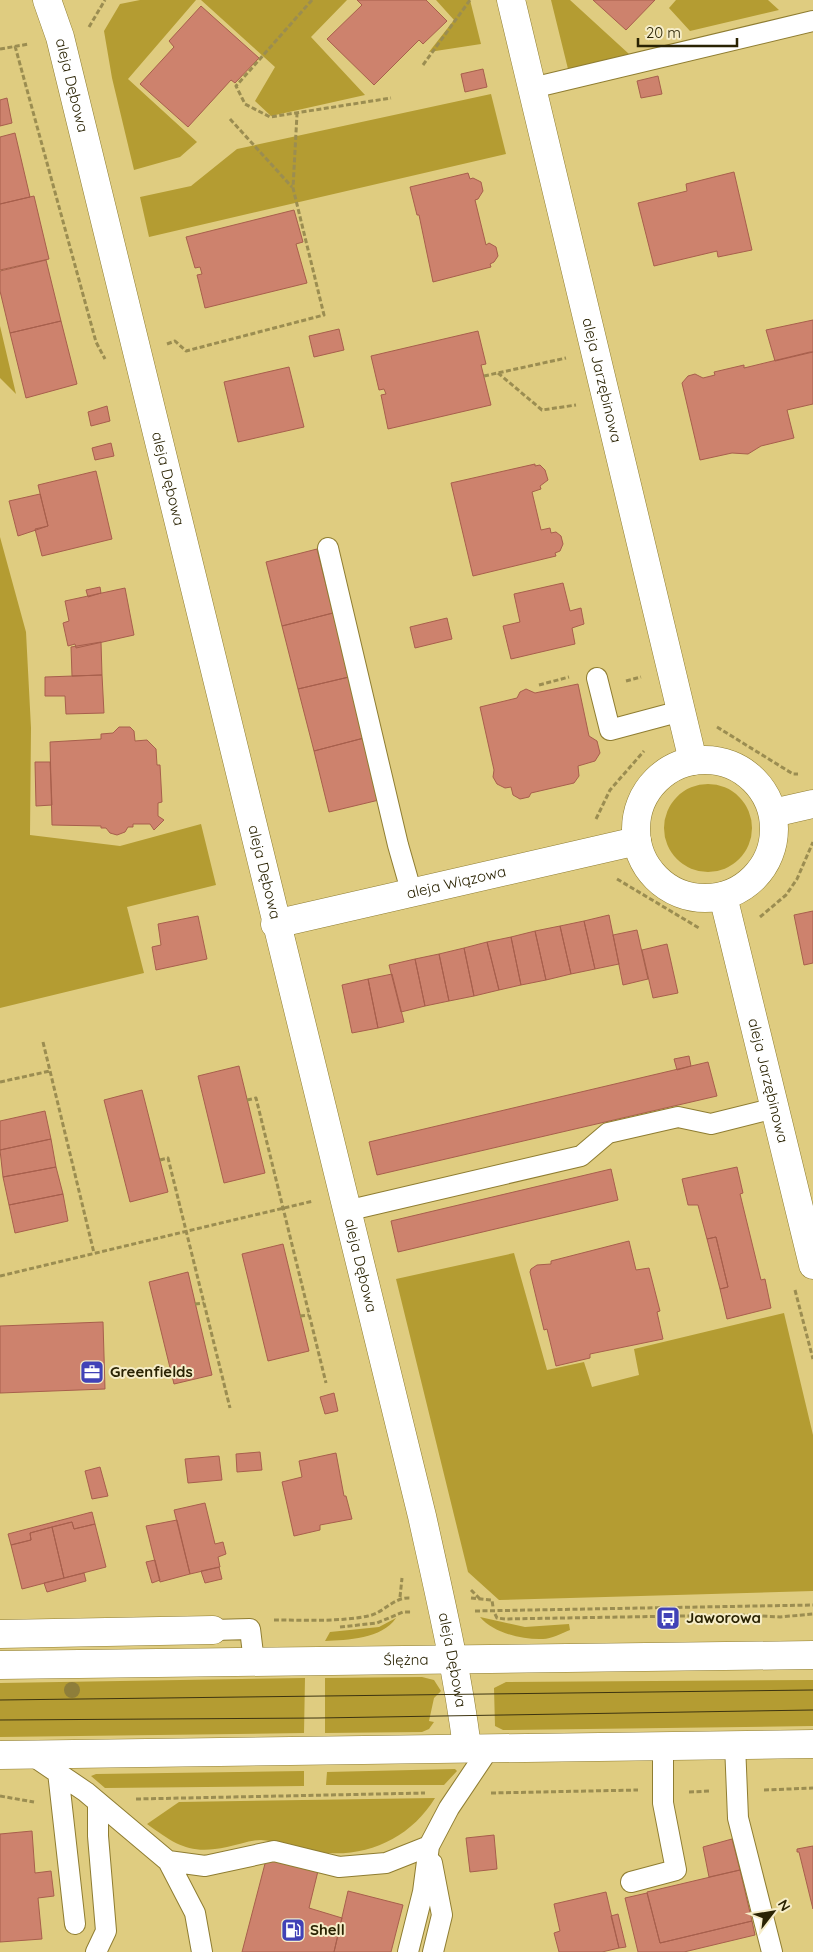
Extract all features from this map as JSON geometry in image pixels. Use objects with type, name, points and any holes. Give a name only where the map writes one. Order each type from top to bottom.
[{"type":"street","name":"aleja Dębowa","points":[[47,0],[58,28],[422,1516],[454,1659],[478,1747]]},
{"type":"street","name":"aleja Jarzębinowa","points":[[510,0],[693,761]]},
{"type":"street","points":[[708,760],[730,764],[749,775],[764,793],[773,813],[775,832],[771,851],[763,868],[750,882],[723,896],[695,898],[675,892],[657,880],[647,866],[637,841],[635,829],[641,802],[652,784],[667,771],[693,761],[708,760]]},
{"type":"street","points":[[773,813],[813,804]]},
{"type":"street","name":"aleja Wiązowa","points":[[276,924],[637,841]]},
{"type":"street","name":"aleja Jarzębinowa","points":[[723,896],[813,1265]]},
{"type":"street","points":[[0,1634],[213,1630]]},
{"type":"street","name":"Ślężna","points":[[0,1665],[813,1655]]},
{"type":"street","points":[[0,1755],[478,1747],[813,1744]]},
{"type":"lane","points":[[532,88],[813,21]]},
{"type":"lane","points":[[328,548],[393,826],[412,894]]},
{"type":"lane","points":[[598,678],[610,730],[681,711]]},
{"type":"lane","points":[[346,1211],[581,1156],[608,1134],[678,1117],[711,1124],[775,1108]]},
{"type":"lane","points":[[213,1630],[250,1629],[254,1662]]},
{"type":"lane","points":[[736,1744],[738,1818],[772,1952]]},
{"type":"lane","points":[[631,1882],[676,1870],[662,1803],[663,1746]]},
{"type":"lane","points":[[408,1952],[423,1892],[430,1846],[478,1747]]},
{"type":"lane","points":[[30,1754],[98,1802],[168,1861],[195,1913],[202,1952]]},
{"type":"lane","points":[[58,1772],[75,1924]]},
{"type":"lane","points":[[96,1952],[106,1931],[98,1836],[98,1802]]},
{"type":"lane","points":[[168,1861],[205,1866],[274,1851],[339,1867],[386,1864],[430,1846]]},
{"type":"lane","points":[[430,1846],[442,1915],[433,1952]]},
{"type":"path","points":[[88,30],[106,0]]},
{"type":"path","points":[[312,0],[236,86],[245,104],[270,117],[391,98]]},
{"type":"path","points":[[423,65],[470,0]]},
{"type":"path","points":[[0,49],[36,42]]},
{"type":"path","points":[[159,346],[175,341],[186,351],[324,315],[292,188],[297,114]]},
{"type":"path","points":[[230,119],[292,188]]},
{"type":"path","points":[[564,348],[569,368]]},
{"type":"path","points":[[484,376],[567,358]]},
{"type":"path","points":[[498,373],[542,410],[577,405]]},
{"type":"path","points":[[575,396],[579,413]]},
{"type":"path","points":[[587,823],[596,821],[610,790],[653,741],[658,731],[644,676]]},
{"type":"path","points":[[758,918],[786,895],[797,879],[813,842]]},
{"type":"path","points":[[619,878],[704,931]]},
{"type":"path","points":[[43,1042],[94,1253]]},
{"type":"path","points":[[0,1082],[50,1071]]},
{"type":"path","points":[[248,1100],[256,1098],[326,1383]]},
{"type":"path","points":[[160,1160],[168,1158],[230,1408]]},
{"type":"path","points":[[0,1276],[318,1199]]},
{"type":"path","points":[[195,1304],[204,1303]]},
{"type":"path","points":[[300,1316],[309,1315]]},
{"type":"path","points":[[250,1629],[261,1620],[315,1622],[371,1616],[400,1597],[410,1598]]},
{"type":"path","points":[[464,1597],[492,1600],[493,1607]]},
{"type":"path","points":[[472,1611],[813,1605]]},
{"type":"path","points":[[332,1628],[377,1623],[403,1612]]},
{"type":"path","points":[[495,1614],[497,1618],[505,1619],[780,1617],[813,1614]]},
{"type":"path","points":[[759,1790],[813,1788]]},
{"type":"path","points":[[484,1793],[642,1790]]},
{"type":"path","points":[[685,1792],[711,1791]]},
{"type":"path","points":[[133,1799],[430,1793]]},
{"type":"shaded area","points":[[140,0],[196,0],[128,79],[197,142],[180,157],[134,170],[112,78],[104,31],[120,4]]},
{"type":"shaded area","points":[[201,0],[347,0],[311,37],[365,95],[271,116],[255,101],[275,67]]},
{"type":"shaded area","points":[[436,0],[470,0],[481,44],[429,52],[454,20]]},
{"type":"shaded area","points":[[551,0],[570,0],[629,54],[568,69]]},
{"type":"shaded area","points":[[676,0],[768,0],[779,10],[690,31],[669,8]]},
{"type":"shaded area","points":[[491,94],[506,154],[149,237],[140,197],[191,186],[237,149]]},
{"type":"shaded area","points":[[0,326],[16,394],[0,378]]},
{"type":"shaded area","points":[[0,537],[26,632],[31,728],[30,835],[120,846],[201,824],[216,885],[127,907],[144,973],[0,1008]]},
{"type":"shaded area","points":[[708,784],[725,788],[739,797],[748,811],[752,828],[748,845],[739,859],[725,868],[708,872],[691,868],[677,859],[668,845],[664,828],[668,811],[677,797],[691,788]]},
{"type":"shaded area","points":[[514,1253],[547,1370],[584,1362],[592,1387],[639,1375],[634,1349],[784,1313],[813,1435],[813,1591],[499,1600],[468,1572],[396,1279]]},
{"type":"shaded area","points":[[480,1617],[525,1627],[569,1624],[570,1630],[546,1639],[518,1637],[500,1631]]},
{"type":"shaded area","points":[[396,1618],[382,1630],[364,1637],[325,1641],[330,1632],[379,1627]]},
{"type":"shaded area","points":[[422,1677],[434,1680],[441,1691],[434,1698],[429,1721],[434,1722],[429,1729],[422,1732],[325,1733],[325,1678]]},
{"type":"shaded area","points":[[305,1678],[304,1733],[0,1737],[0,1683]]},
{"type":"shaded area","points":[[813,1680],[813,1726],[503,1730],[495,1726],[494,1688],[506,1682]]},
{"type":"shaded area","points":[[455,1769],[457,1771],[444,1785],[326,1785],[327,1772]]},
{"type":"shaded area","points":[[304,1771],[304,1786],[105,1788],[91,1776],[96,1774]]},
{"type":"shaded area","points":[[435,1798],[413,1825],[399,1835],[369,1849],[352,1852],[317,1852],[261,1840],[214,1849],[193,1849],[175,1843],[147,1824],[179,1802]]},
{"type":"building","points":[[357,0],[426,0],[447,21],[423,44],[419,40],[374,85],[327,39],[362,5]]},
{"type":"building","points":[[593,0],[655,0],[626,30]]},
{"type":"building","points":[[201,6],[259,58],[235,83],[231,80],[188,127],[140,84],[174,47],[169,41]]},
{"type":"building","points":[[483,69],[487,87],[465,92],[461,74]]},
{"type":"building","points":[[658,76],[662,94],[641,98],[637,81]]},
{"type":"building","points":[[7,98],[12,123],[0,126],[0,100]]},
{"type":"building","points":[[15,133],[30,197],[0,204],[0,137]]},
{"type":"building","points":[[734,172],[752,250],[718,257],[717,251],[654,266],[638,203],[687,191],[686,184]]},
{"type":"building","points":[[468,173],[470,179],[473,178],[481,182],[483,191],[478,199],[475,200],[486,245],[489,243],[496,247],[498,256],[490,264],[491,267],[433,282],[419,215],[417,215],[410,187]]},
{"type":"building","points":[[34,196],[49,259],[0,270],[0,204]]},
{"type":"building","points":[[294,210],[303,242],[296,244],[307,283],[205,308],[197,275],[202,274],[200,267],[195,268],[186,237]]},
{"type":"building","points":[[46,260],[61,321],[10,333],[0,291],[0,271]]},
{"type":"building","points":[[813,320],[813,352],[775,361],[766,330]]},
{"type":"building","points":[[61,321],[77,384],[26,398],[10,333]]},
{"type":"building","points":[[339,329],[344,350],[314,357],[309,336]]},
{"type":"building","points":[[478,331],[486,364],[481,365],[491,405],[388,429],[381,395],[386,394],[384,389],[379,390],[371,356]]},
{"type":"building","points":[[813,352],[813,404],[787,410],[794,438],[761,446],[748,454],[732,453],[700,460],[682,383],[688,376],[695,374],[703,378],[715,375],[714,372],[744,365],[744,368]]},
{"type":"building","points":[[289,367],[304,427],[238,442],[224,382]]},
{"type":"building","points":[[107,406],[110,421],[91,426],[88,412]]},
{"type":"building","points":[[111,443],[114,456],[95,460],[92,448]]},
{"type":"building","points":[[535,464],[535,466],[540,465],[545,470],[548,480],[540,486],[541,489],[532,492],[541,530],[550,528],[551,533],[556,532],[561,536],[563,544],[560,551],[555,553],[556,556],[473,576],[451,483]]},
{"type":"building","points":[[96,471],[112,539],[42,556],[35,529],[48,526],[38,485]]},
{"type":"building","points":[[40,494],[48,526],[18,536],[9,501]]},
{"type":"building","points":[[317,549],[333,613],[282,626],[266,562]]},
{"type":"building","points":[[563,583],[570,611],[581,608],[584,624],[572,628],[575,644],[511,659],[503,626],[520,622],[514,594]]},
{"type":"building","points":[[100,587],[101,593],[88,597],[86,590]]},
{"type":"building","points":[[125,588],[134,635],[76,648],[75,644],[68,646],[63,623],[69,621],[65,601]]},
{"type":"building","points":[[333,613],[349,677],[298,689],[282,626]]},
{"type":"building","points":[[447,618],[452,639],[415,648],[410,627]]},
{"type":"building","points":[[101,642],[102,675],[72,676],[71,647]]},
{"type":"building","points":[[102,675],[104,713],[66,714],[65,696],[45,696],[45,677]]},
{"type":"building","points":[[349,677],[364,738],[314,751],[298,689]]},
{"type":"building","points":[[578,684],[589,736],[597,741],[600,753],[595,761],[578,766],[579,776],[574,783],[531,793],[529,797],[520,799],[513,795],[511,787],[505,788],[497,784],[493,777],[494,770],[480,707],[517,698],[520,692],[526,689],[535,693]]},
{"type":"building","points":[[119,727],[130,727],[134,731],[135,741],[147,740],[156,749],[157,765],[160,765],[162,802],[158,803],[158,816],[164,820],[154,830],[150,824],[133,824],[133,827],[128,827],[125,832],[117,835],[110,833],[106,828],[101,828],[101,826],[52,825],[50,742],[101,739],[101,734],[113,733]]},
{"type":"building","points":[[364,738],[379,800],[329,812],[314,751]]},
{"type":"building","points":[[35,762],[50,762],[52,805],[36,806]]},
{"type":"building","points":[[813,911],[813,963],[804,965],[794,915]]},
{"type":"building","points":[[609,915],[619,964],[595,969],[584,921]]},
{"type":"building","points":[[198,916],[207,959],[156,970],[152,947],[161,945],[158,924]]},
{"type":"building","points":[[584,921],[595,969],[571,974],[560,926]]},
{"type":"building","points":[[560,926],[571,974],[546,980],[535,931]]},
{"type":"building","points":[[637,930],[648,979],[623,985],[613,935]]},
{"type":"building","points":[[535,931],[546,980],[521,985],[511,937]]},
{"type":"building","points":[[511,937],[521,985],[499,990],[487,942]]},
{"type":"building","points":[[487,942],[499,990],[474,996],[464,948]]},
{"type":"building","points":[[667,944],[678,993],[653,998],[642,950]]},
{"type":"building","points":[[464,948],[474,996],[449,1001],[439,954]]},
{"type":"building","points":[[439,954],[449,1001],[425,1006],[415,959]]},
{"type":"building","points":[[415,959],[425,1006],[401,1012],[389,965]]},
{"type":"building","points":[[392,974],[404,1022],[378,1028],[368,979]]},
{"type":"building","points":[[368,979],[378,1028],[352,1033],[342,985]]},
{"type":"building","points":[[689,1056],[691,1066],[677,1070],[674,1059]]},
{"type":"building","points":[[708,1062],[717,1096],[377,1175],[369,1142]]},
{"type":"building","points":[[239,1066],[265,1173],[224,1183],[198,1076]]},
{"type":"building","points":[[142,1090],[168,1192],[130,1202],[104,1100]]},
{"type":"building","points":[[45,1111],[51,1139],[0,1150],[0,1121]]},
{"type":"building","points":[[51,1139],[56,1167],[3,1177],[0,1150]]},
{"type":"building","points":[[56,1167],[63,1194],[9,1205],[3,1177]]},
{"type":"building","points":[[737,1167],[743,1193],[740,1194],[761,1280],[765,1279],[771,1308],[727,1319],[720,1289],[728,1287],[716,1237],[707,1239],[698,1205],[688,1205],[682,1179]]},
{"type":"building","points":[[611,1169],[618,1200],[398,1252],[391,1221]]},
{"type":"building","points":[[63,1194],[68,1221],[15,1233],[9,1205]]},
{"type":"building","points":[[716,1237],[728,1287],[720,1289],[707,1239]]},
{"type":"building","points":[[629,1241],[636,1270],[649,1268],[660,1311],[657,1312],[663,1339],[590,1354],[590,1358],[556,1366],[547,1329],[544,1330],[530,1272],[531,1269],[537,1265],[551,1264],[551,1261]]},
{"type":"building","points":[[283,1244],[309,1351],[268,1361],[242,1254]]},
{"type":"building","points":[[188,1272],[212,1375],[174,1384],[149,1282]]},
{"type":"building","points":[[103,1322],[105,1389],[0,1393],[0,1326]]},
{"type":"building","points":[[334,1393],[338,1411],[325,1414],[320,1397]]},
{"type":"building","points":[[260,1452],[262,1470],[237,1472],[236,1454]]},
{"type":"building","points":[[336,1453],[344,1496],[346,1496],[352,1519],[320,1525],[320,1530],[294,1536],[282,1482],[302,1477],[299,1461]]},
{"type":"building","points":[[219,1456],[222,1480],[188,1483],[185,1459]]},
{"type":"building","points":[[100,1467],[108,1496],[92,1499],[85,1471]]},
{"type":"building","points":[[205,1503],[215,1544],[223,1542],[226,1554],[218,1557],[220,1567],[190,1574],[174,1510]]},
{"type":"building","points":[[92,1512],[95,1524],[74,1529],[72,1522],[30,1533],[31,1540],[11,1545],[8,1534]]},
{"type":"building","points":[[177,1520],[190,1574],[160,1582],[146,1526]]},
{"type":"building","points":[[72,1522],[74,1529],[95,1524],[106,1567],[64,1578],[52,1527]]},
{"type":"building","points":[[52,1527],[64,1578],[22,1589],[11,1545],[31,1540],[30,1533]]},
{"type":"building","points":[[155,1560],[160,1580],[152,1583],[146,1562]]},
{"type":"building","points":[[219,1567],[222,1579],[205,1583],[201,1571]]},
{"type":"building","points":[[84,1573],[86,1581],[47,1592],[44,1583]]},
{"type":"building","points":[[32,1831],[35,1873],[51,1871],[54,1896],[38,1898],[42,1939],[0,1942],[0,1834]]},
{"type":"building","points":[[494,1835],[497,1869],[470,1872],[466,1838]]},
{"type":"building","points":[[732,1839],[740,1870],[709,1877],[703,1847]]},
{"type":"building","points":[[813,1846],[813,1909],[797,1849]]},
{"type":"building","points":[[267,1856],[318,1871],[309,1908],[342,1918],[334,1952],[242,1952]]},
{"type":"building","points":[[740,1870],[752,1921],[660,1943],[647,1892]]},
{"type":"building","points":[[348,1891],[403,1905],[391,1952],[334,1952]]},
{"type":"building","points":[[606,1892],[619,1948],[602,1952],[559,1952],[554,1933],[560,1931],[554,1904]]},
{"type":"building","points":[[647,1893],[660,1943],[752,1921],[755,1935],[684,1952],[638,1952],[625,1898]]},
{"type":"building","points":[[618,1914],[626,1947],[619,1948],[611,1916]]},
{"type":"tram line","points":[[0,1700],[813,1690]]},
{"type":"tram line","points":[[0,1720],[318,1718],[813,1710]]},
{"type":"place","name":"Greenfields","points":[[92,1372]]},
{"type":"place","name":"Jaworowa","points":[[668,1618]]},
{"type":"place","name":"Shell","points":[[293,1930]]}]
